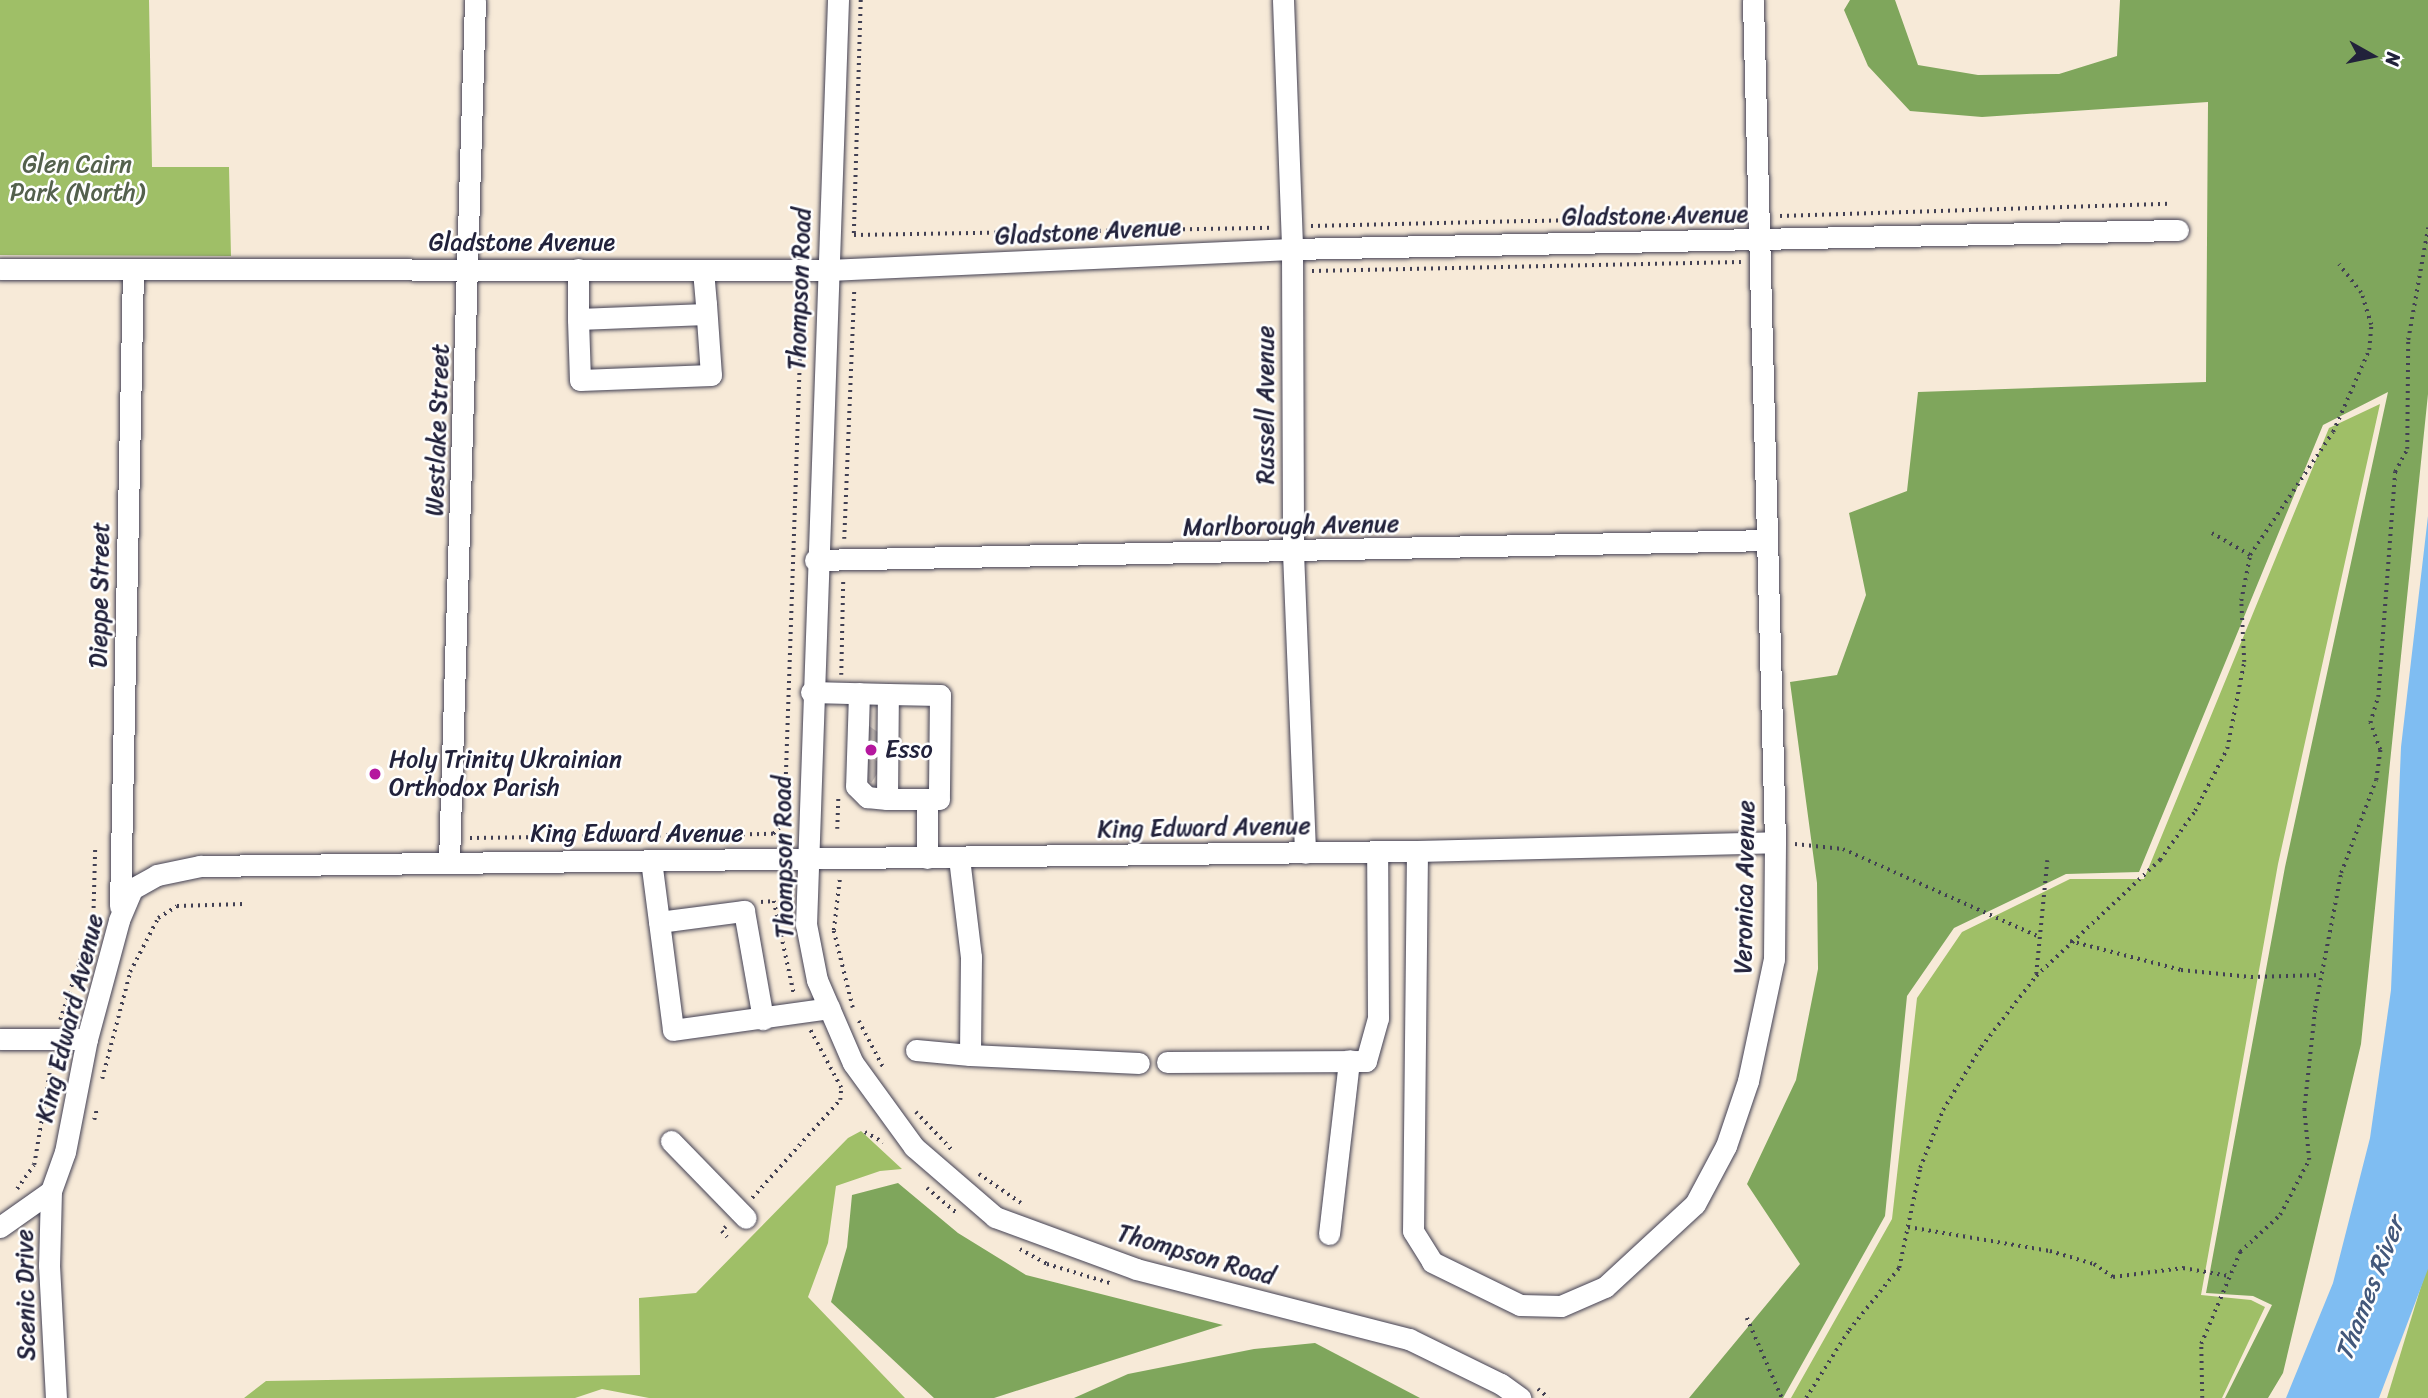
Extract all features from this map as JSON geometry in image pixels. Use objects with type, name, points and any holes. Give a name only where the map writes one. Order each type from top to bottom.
[{"type":"street","name":"Westlake Street","points":[[449,861],[470,269],[475,0]]},
{"type":"street","name":"Thompson Road","points":[[838,0],[815,560],[806,924],[817,980],[853,1063],[914,1147],[995,1217],[1136,1269],[1409,1339],[1501,1384],[1524,1390]]},
{"type":"street","name":"Russell Avenue","points":[[1283,0],[1292,249],[1293,552],[1305,853]]},
{"type":"street","name":"Veronica Avenue","points":[[1417,851],[1413,1231],[1432,1262],[1520,1305],[1561,1306],[1605,1287],[1695,1204],[1726,1146],[1764,1018],[1774,959],[1775,842],[1762,240],[1753,0]]},
{"type":"street","name":"Gladstone Avenue","points":[[0,269],[828,270],[1292,249],[2178,230]]},
{"type":"street","points":[[578,269],[580,380],[711,375],[703,270]]},
{"type":"street","name":"Dieppe Street","points":[[120,920],[133,271]]},
{"type":"street","points":[[578,319],[706,314]]},
{"type":"street","name":"Marlborough Avenue","points":[[815,560],[1767,540]]},
{"type":"street","points":[[811,692],[940,695],[939,799],[927,800],[874,775]]},
{"type":"street","points":[[859,693],[872,740],[874,775]]},
{"type":"street","points":[[874,775],[872,740],[888,694]]},
{"type":"street","points":[[927,800],[928,858]]},
{"type":"street","name":"King Edward Avenue","points":[[51,1191],[65,1152],[87,1039],[120,920],[132,889],[157,875],[200,866],[1305,853],[1775,842]]},
{"type":"street","points":[[1167,1062],[1366,1061],[1378,1018],[1377,851]]},
{"type":"street","points":[[959,858],[971,957],[970,1055]]},
{"type":"street","points":[[651,860],[673,1030],[829,1009]]},
{"type":"street","points":[[659,922],[744,911],[763,1018]]},
{"type":"street","points":[[0,1039],[87,1039]]},
{"type":"street","points":[[915,1050],[1139,1063]]},
{"type":"street","points":[[1329,1234],[1349,1060]]},
{"type":"street","points":[[671,1141],[743,1215]]},
{"type":"street","points":[[0,1227],[51,1191]]},
{"type":"street","name":"Scenic Drive","points":[[51,1191],[49,1265],[57,1398]]},
{"type":"path","points":[[861,0],[854,235],[1277,228]]},
{"type":"path","points":[[1779,216],[2169,204]]},
{"type":"path","points":[[1306,226],[1742,216]]},
{"type":"path","points":[[2202,1398],[2201,1344],[2240,1252],[2280,1215],[2309,1160],[2304,1110],[2321,975],[2341,873],[2376,780],[2380,750],[2370,723],[2378,696],[2395,472],[2407,449],[2408,340],[2428,228]]},
{"type":"path","points":[[1310,271],[1743,262]]},
{"type":"path","points":[[1806,1398],[1849,1330],[1899,1268],[1920,1168],[1943,1110],[1981,1046],[2036,976],[2160,860],[2195,811],[2227,749],[2244,662],[2241,601],[2250,555],[2333,432],[2369,350],[2371,325],[2361,293],[2339,265]]},
{"type":"path","points":[[844,538],[855,283]]},
{"type":"path","points":[[464,838],[773,834],[784,823],[803,284]]},
{"type":"path","points":[[2212,533],[2250,555]]},
{"type":"path","points":[[1775,842],[1843,849],[2040,937]]},
{"type":"path","points":[[58,1025],[93,922],[95,847]]},
{"type":"path","points":[[2036,976],[2047,861]]},
{"type":"path","points":[[837,881],[834,931],[842,970],[854,1010],[886,1073]]},
{"type":"path","points":[[727,1237],[722,1231],[743,1215],[839,1100],[841,1088],[801,1014],[789,979],[774,901],[748,902]]},
{"type":"path","points":[[102,1079],[130,972],[141,943],[158,918],[177,906],[243,904]]},
{"type":"path","points":[[2070,942],[2181,970],[2251,977],[2321,975]]},
{"type":"path","points":[[9,1195],[34,1165],[52,1058]]},
{"type":"path","points":[[910,1104],[953,1152]]},
{"type":"path","points":[[973,1170],[1027,1207]]},
{"type":"path","points":[[1908,1227],[2050,1251],[2094,1264],[2113,1277],[2183,1268],[2230,1276]]},
{"type":"path","points":[[1747,1318],[1782,1398]]},
{"type":"path","points":[[1524,1390],[1549,1398]]},
{"type":"green space","name":"Glen Cairn Park (North)","points":[[0,0],[149,0],[152,167],[229,167],[231,256],[0,255]]},
{"type":"green space","points":[[1850,0],[1895,0],[1918,65],[1978,75],[2059,74],[2117,56],[2120,0],[2428,0],[2428,394],[2361,1044],[2283,1373],[2268,1398],[2225,1398],[2272,1305],[2253,1296],[2206,1293],[2285,867],[2388,392],[2323,425],[2139,872],[2066,874],[1954,928],[1907,996],[1885,1216],[1783,1398],[1689,1398],[1800,1264],[1747,1184],[1796,1080],[1818,969],[1817,883],[1790,682],[1837,675],[1866,595],[1849,513],[1907,491],[1918,392],[2206,382],[2208,102],[1982,117],[1910,111],[1868,66],[1844,10]]},
{"type":"green space","points":[[2380,404],[2278,864],[2201,1295],[2251,1300],[2265,1307],[2222,1398],[1791,1398],[1892,1219],[1917,998],[1962,932],[2070,879],[2144,879],[2329,428]]},
{"type":"green space","points":[[861,1131],[902,1169],[880,1171],[836,1186],[828,1243],[808,1297],[905,1398],[649,1398],[602,1389],[575,1398],[244,1398],[266,1381],[640,1375],[639,1298],[696,1293],[848,1138]]},
{"type":"green space","points":[[898,1183],[958,1233],[1026,1275],[1223,1325],[994,1398],[934,1398],[831,1302],[847,1247],[852,1195]]},
{"type":"green space","points":[[2428,1264],[2428,1398],[2387,1398],[2415,1306]]},
{"type":"green space","points":[[1315,1343],[1420,1398],[1074,1398],[1128,1374],[1254,1349]]},
{"type":"water","name":"Thames River","points":[[2428,516],[2428,1269],[2379,1398],[2286,1398],[2333,1283],[2370,1138],[2391,990],[2401,747]]},
{"type":"tunnel","points":[[863,734],[879,745]]},
{"type":"tunnel","points":[[861,763],[877,773]]},
{"type":"place","name":"Esso","points":[[871,750]]},
{"type":"place","name":"Holy Trinity Ukrainian Orthodox Parish","points":[[375,774]]}]
